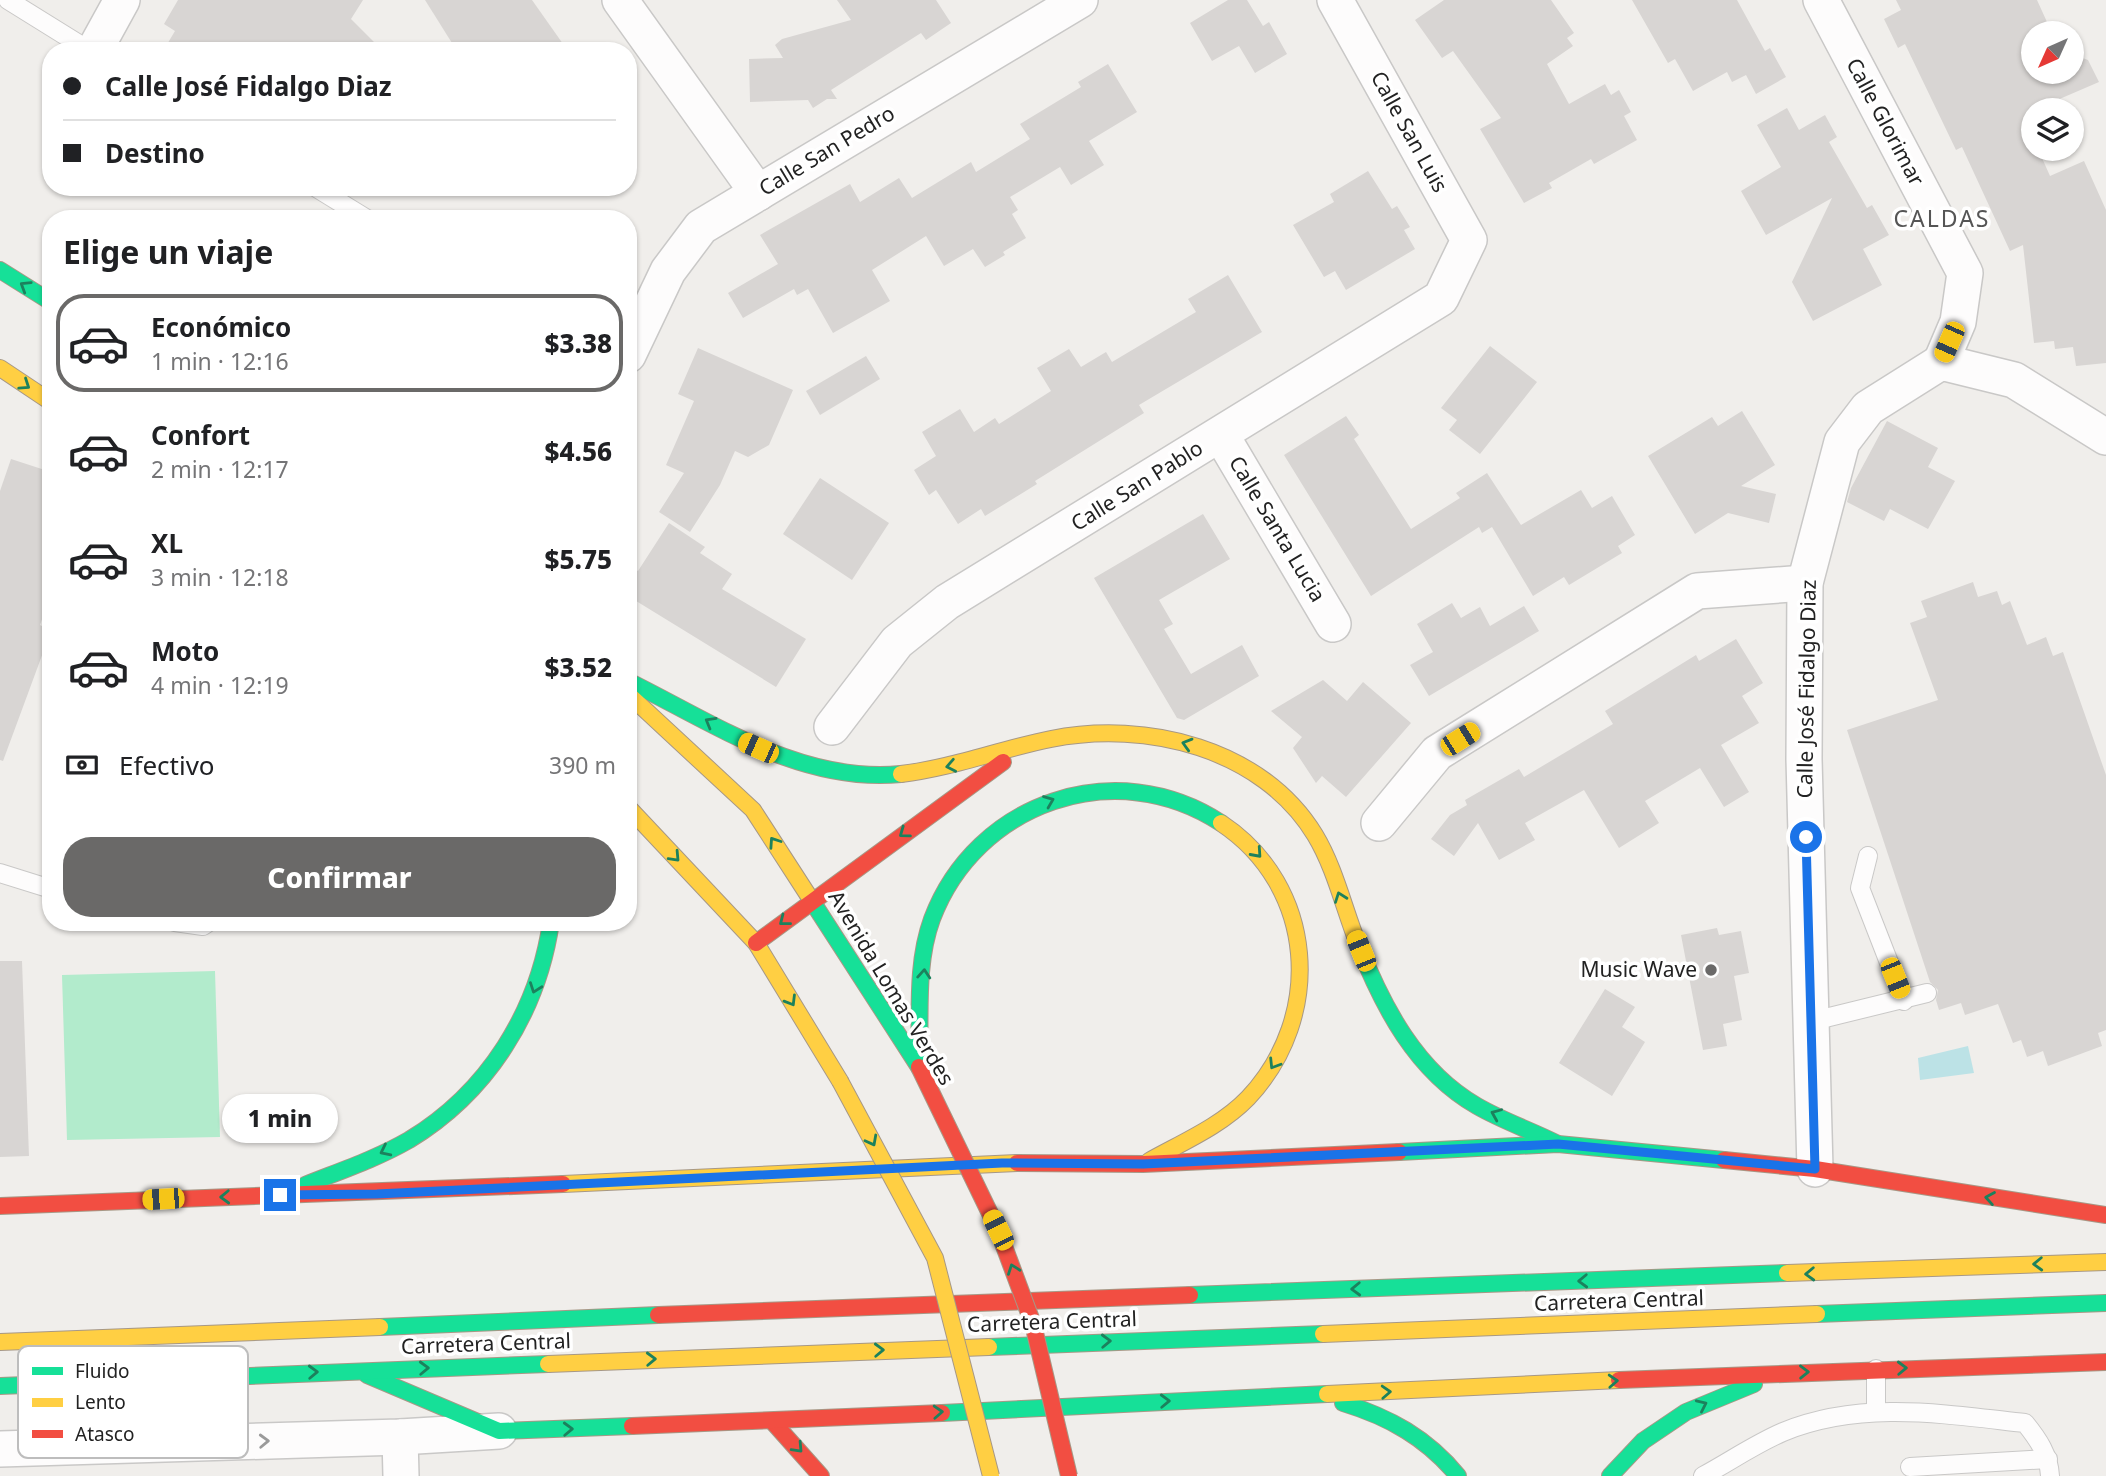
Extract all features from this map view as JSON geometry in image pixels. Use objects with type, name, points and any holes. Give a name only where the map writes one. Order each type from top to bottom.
[{"type":"main road","points":[[0,270],[42,296]]},
{"type":"main road","points":[[0,368],[42,396]]},
{"type":"main road","points":[[637,686],[775,755],[868,775],[926,771],[1091,733],[1156,736],[1221,756],[1273,788],[1303,818],[1325,854],[1361,951],[1406,1039],[1432,1069],[1468,1101],[1558,1144]]},
{"type":"main road","name":"Avenida Lomas Verdes","points":[[637,702],[753,810],[813,899],[919,1067],[998,1230],[1033,1324],[1069,1476]]},
{"type":"main road","points":[[756,943],[1000,764],[1017,748]]},
{"type":"main road","points":[[919,1067],[927,944],[932,921],[950,883],[980,845],[1010,819],[1041,803],[1092,789],[1146,793],[1187,803],[1226,824],[1269,867],[1282,888],[1298,933],[1301,984],[1294,1019],[1283,1049],[1247,1099],[1220,1121],[1143,1164]]},
{"type":"main road","points":[[637,817],[756,943],[840,1081],[935,1258],[991,1476]]},
{"type":"main road","points":[[280,1195],[395,1147],[421,1131],[473,1089],[494,1065],[524,1016],[544,963],[549,931]]},
{"type":"main road","points":[[0,1206],[377,1194],[1002,1163],[1143,1164],[1558,1144],[1815,1169],[2106,1215]]},
{"type":"main road","name":"Carretera Central","points":[[0,1342],[1080,1298],[2106,1262]]},
{"type":"main road","name":"Carretera Central","points":[[248,1375],[2106,1303]]},
{"type":"main road","points":[[356,1370],[499,1431],[772,1421],[1775,1373],[2106,1362]]},
{"type":"main road","points":[[1610,1476],[1643,1441],[1686,1412],[1745,1389],[1775,1373]]},
{"type":"main road","name":"Carretera Central","points":[[0,1385],[18,1384]]},
{"type":"main road","points":[[1318,1395],[1369,1410],[1404,1426],[1446,1459],[1458,1476]]},
{"type":"main road","points":[[772,1421],[821,1476]]},
{"type":"street","points":[[97,42],[122,0]]},
{"type":"street","points":[[620,0],[758,193]]},
{"type":"street","name":"Calle San Pedro","points":[[637,336],[668,271],[701,227],[1080,0]]},
{"type":"street","name":"Calle San Luis","points":[[1335,0],[1469,240],[1457,266]]},
{"type":"street","name":"Calle Glorimar","points":[[1821,0],[1965,273],[1958,322],[1941,362]]},
{"type":"street","name":"Calle San Pablo","points":[[832,727],[897,642],[947,603],[1441,298],[1457,266]]},
{"type":"street","points":[[1941,362],[2014,380],[2106,438]]},
{"type":"street","name":"Calle José Fidalgo Diaz","points":[[1815,1169],[1804,759],[1805,583],[1842,442],[1868,408],[1941,362]]},
{"type":"street","name":"Calle Santa Lucia","points":[[1221,435],[1333,624]]},
{"type":"street","points":[[1379,823],[1437,753],[1697,591],[1805,583]]},
{"type":"street","points":[[248,1442],[499,1431]]},
{"type":"street","points":[[400,1437],[401,1476]]},
{"type":"street","points":[[0,1449],[18,1448]]},
{"type":"lane","points":[[8,0],[77,42]]},
{"type":"lane","points":[[330,196],[352,210]]},
{"type":"lane","points":[[1868,856],[1860,888],[1904,1001]]},
{"type":"lane","points":[[0,873],[42,886]]},
{"type":"lane","points":[[1813,1021],[1904,1001],[1927,993]]},
{"type":"lane","points":[[1876,1369],[1876,1412]]},
{"type":"lane","points":[[1703,1476],[1782,1433],[1841,1414],[1876,1412],[1915,1411],[2025,1423],[2039,1440],[2049,1467],[1910,1467]]},
{"type":"green space","points":[[215,971],[220,1137],[67,1140],[62,975]]},
{"type":"water","points":[[1968,1046],[1974,1073],[1920,1080],[1918,1058]]},
{"type":"building","points":[[178,0],[363,0],[351,19],[374,42],[168,42],[175,31],[164,24]]},
{"type":"building","points":[[425,0],[532,0],[562,42],[451,42]]},
{"type":"building","points":[[837,0],[936,0],[951,23],[926,40],[921,33],[831,90],[837,99],[827,99],[813,108],[808,100],[750,102],[749,59],[783,58],[775,45],[782,39],[851,20]]},
{"type":"building","points":[[1228,0],[1247,0],[1263,26],[1269,22],[1287,54],[1255,73],[1239,46],[1212,61],[1190,23]]},
{"type":"building","points":[[1444,0],[1551,0],[1574,33],[1567,38],[1573,46],[1547,64],[1569,104],[1605,84],[1611,95],[1619,90],[1631,112],[1624,116],[1637,140],[1594,164],[1591,159],[1549,183],[1552,188],[1524,203],[1480,129],[1501,118],[1453,51],[1442,58],[1415,20]]},
{"type":"building","points":[[1632,0],[1737,0],[1765,51],[1770,48],[1786,77],[1756,94],[1746,75],[1732,82],[1727,72],[1693,91],[1675,59],[1668,63]]},
{"type":"building","points":[[1896,0],[2037,0],[2047,21],[2021,21],[2021,84],[2084,84],[2084,58],[2088,60],[2099,82],[2062,98],[2021,98],[2021,161],[2043,161],[2050,176],[2084,161],[2106,210],[2106,363],[2076,366],[2073,347],[2055,349],[2054,341],[2034,343],[2023,245],[2010,251],[1962,147],[1956,150],[1905,44],[1898,48],[1884,19],[1901,10]]},
{"type":"building","points":[[1108,64],[1137,112],[1089,141],[1104,165],[1071,185],[1060,167],[1010,197],[1018,210],[1012,214],[1026,238],[1003,252],[1005,255],[985,267],[973,249],[944,266],[926,236],[872,270],[890,301],[833,333],[808,289],[797,295],[794,289],[743,318],[728,293],[778,264],[760,235],[850,184],[860,202],[899,178],[912,198],[971,162],[976,172],[1030,139],[1020,124],[1081,87],[1078,82]]},
{"type":"building","points":[[1787,108],[1799,130],[1825,115],[1837,137],[1829,142],[1867,208],[1872,205],[1889,235],[1863,249],[1882,285],[1813,321],[1792,282],[1832,198],[1766,235],[1741,191],[1781,167],[1757,125]]},
{"type":"building","points":[[1368,171],[1392,209],[1397,206],[1410,227],[1404,230],[1415,249],[1346,290],[1335,271],[1324,277],[1293,225],[1334,202],[1330,194]]},
{"type":"building","points":[[1228,275],[1262,332],[1139,405],[1144,413],[1035,481],[1037,484],[985,516],[981,509],[958,524],[936,490],[929,495],[914,470],[936,456],[922,432],[960,409],[974,432],[995,418],[999,424],[1051,391],[1037,368],[1069,349],[1081,367],[1106,352],[1112,362],[1196,312],[1188,299]]},
{"type":"building","points":[[1490,346],[1537,382],[1480,454],[1449,430],[1457,420],[1441,408]]},
{"type":"building","points":[[698,348],[793,390],[769,445],[748,457],[735,451],[720,485],[690,532],[659,512],[684,473],[666,465],[694,401],[678,394]]},
{"type":"building","points":[[866,356],[880,379],[820,415],[806,391]]},
{"type":"building","points":[[1742,411],[1775,465],[1741,486],[1776,494],[1769,523],[1728,513],[1695,534],[1648,456],[1712,417],[1718,426]]},
{"type":"building","points":[[1346,416],[1359,435],[1354,439],[1411,529],[1460,498],[1456,493],[1487,473],[1521,525],[1581,490],[1592,508],[1612,496],[1635,535],[1618,546],[1622,553],[1569,585],[1564,577],[1533,596],[1492,527],[1482,533],[1479,527],[1371,596],[1284,455]]},
{"type":"building","points":[[1887,421],[1938,448],[1928,467],[1955,481],[1928,529],[1890,509],[1884,521],[1847,502],[1851,488]]},
{"type":"building","points":[[11,459],[42,469],[42,655],[3,761],[0,760],[0,491]]},
{"type":"building","points":[[820,478],[889,523],[852,580],[783,534]]},
{"type":"building","points":[[1203,514],[1230,559],[1159,600],[1173,624],[1164,629],[1191,674],[1242,645],[1259,676],[1184,720],[1177,718],[1094,578]]},
{"type":"building","points":[[669,523],[705,547],[700,553],[732,574],[722,589],[806,639],[776,687],[637,602],[638,571]]},
{"type":"building","points":[[1973,582],[1978,597],[1997,591],[2002,605],[2010,601],[2027,645],[2046,637],[2053,656],[2063,652],[2106,775],[2106,1030],[2098,1033],[2102,1046],[2048,1066],[2043,1051],[2027,1057],[2021,1040],[2013,1043],[1998,1004],[1965,1015],[1961,1003],[1939,1010],[1936,1000],[1938,990],[1930,982],[1847,730],[1938,700],[1910,623],[1927,617],[1921,601]]},
{"type":"building","points":[[1452,603],[1461,618],[1480,607],[1490,626],[1524,606],[1539,631],[1429,696],[1410,665],[1433,652],[1417,624]]},
{"type":"building","points":[[1736,639],[1763,683],[1742,696],[1759,723],[1721,745],[1749,792],[1724,807],[1700,768],[1645,801],[1659,823],[1619,848],[1584,790],[1525,823],[1535,840],[1499,860],[1478,823],[1454,856],[1431,839],[1450,815],[1467,805],[1465,800],[1519,769],[1524,777],[1613,724],[1605,711],[1696,655],[1699,661]]},
{"type":"building","points":[[1323,680],[1347,701],[1363,682],[1411,723],[1346,797],[1322,776],[1316,783],[1293,748],[1302,737],[1271,711]]},
{"type":"building","points":[[1717,928],[1719,935],[1741,931],[1749,973],[1734,976],[1742,1020],[1723,1024],[1727,1046],[1703,1050],[1681,935]]},
{"type":"building","points":[[0,961],[22,961],[29,1156],[0,1157]]},
{"type":"building","points":[[1605,989],[1635,1007],[1622,1027],[1645,1042],[1612,1096],[1559,1063]]},
{"type":"traffic: fast","points":[[0,270],[42,296]]},
{"type":"traffic: fast","points":[[637,686],[726,732],[794,760],[829,770],[864,775],[901,774]]},
{"type":"traffic: fast","points":[[919,1067],[921,973],[932,919],[953,878],[981,845],[1015,819],[1054,801],[1095,792],[1138,792],[1180,803],[1221,823]]},
{"type":"traffic: fast","points":[[808,895],[919,1067]]},
{"type":"traffic: fast","points":[[305,1185],[371,1159],[409,1140],[437,1121],[463,1098],[505,1047],[521,1018],[534,987],[549,931]]},
{"type":"traffic: fast","points":[[1358,944],[1379,991],[1404,1036],[1436,1075],[1455,1092],[1477,1106],[1556,1143]]},
{"type":"traffic: fast","points":[[1399,1152],[1558,1144],[1724,1160]]},
{"type":"traffic: fast","points":[[1190,1295],[1787,1273]]},
{"type":"traffic: fast","points":[[1817,1314],[2106,1303]]},
{"type":"traffic: fast","points":[[380,1327],[658,1315]]},
{"type":"traffic: fast","points":[[989,1347],[1323,1334]]},
{"type":"traffic: fast","points":[[248,1376],[548,1364]]},
{"type":"traffic: fast","points":[[367,1375],[499,1431],[632,1426]]},
{"type":"traffic: fast","points":[[1610,1476],[1643,1441],[1686,1412],[1754,1384]]},
{"type":"traffic: fast","points":[[0,1386],[18,1385]]},
{"type":"traffic: fast","points":[[942,1413],[1327,1394]]},
{"type":"traffic: fast","points":[[1343,1403],[1406,1430],[1433,1451],[1458,1476]]},
{"type":"traffic: slow","points":[[0,368],[42,396]]},
{"type":"traffic: slow","points":[[637,702],[753,810],[808,895]]},
{"type":"traffic: slow","points":[[901,774],[1051,739],[1087,734],[1162,738],[1199,747],[1233,761],[1265,781],[1292,805],[1322,848],[1358,944]]},
{"type":"traffic: slow","points":[[637,817],[756,943],[840,1081]]},
{"type":"traffic: slow","points":[[1149,1161],[1214,1125],[1248,1098],[1273,1065],[1290,1029],[1298,992],[1299,953],[1292,916],[1276,881],[1253,850],[1221,823]]},
{"type":"traffic: slow","points":[[840,1081],[935,1258],[991,1476]]},
{"type":"traffic: slow","points":[[563,1184],[1017,1163]]},
{"type":"traffic: slow","points":[[1787,1273],[2106,1262]]},
{"type":"traffic: slow","points":[[1323,1334],[1817,1314]]},
{"type":"traffic: slow","points":[[0,1342],[380,1327]]},
{"type":"traffic: slow","points":[[548,1364],[989,1347]]},
{"type":"traffic: slow","points":[[1327,1394],[1619,1380]]},
{"type":"traffic: jam","points":[[756,943],[1003,762]]},
{"type":"traffic: jam","points":[[919,1067],[998,1230],[1033,1324],[1069,1476]]},
{"type":"traffic: jam","points":[[1017,1163],[1143,1164],[1399,1152]]},
{"type":"traffic: jam","points":[[1724,1160],[1815,1169],[2106,1215]]},
{"type":"traffic: jam","points":[[0,1206],[563,1184]]},
{"type":"traffic: jam","points":[[658,1315],[1190,1295]]},
{"type":"traffic: jam","points":[[1619,1380],[2106,1362]]},
{"type":"traffic: jam","points":[[632,1426],[942,1413]]},
{"type":"traffic: jam","points":[[772,1421],[821,1476]]},
{"type":"place","name":"Music Wave","points":[[1711,970]]},
{"type":"district","name":"CALDAS","points":[[1942,219]]},
{"type":"route","points":[[280,1195],[377,1194],[1002,1163],[1143,1164],[1558,1144],[1815,1169],[1816,1112],[1806,837]]}]
